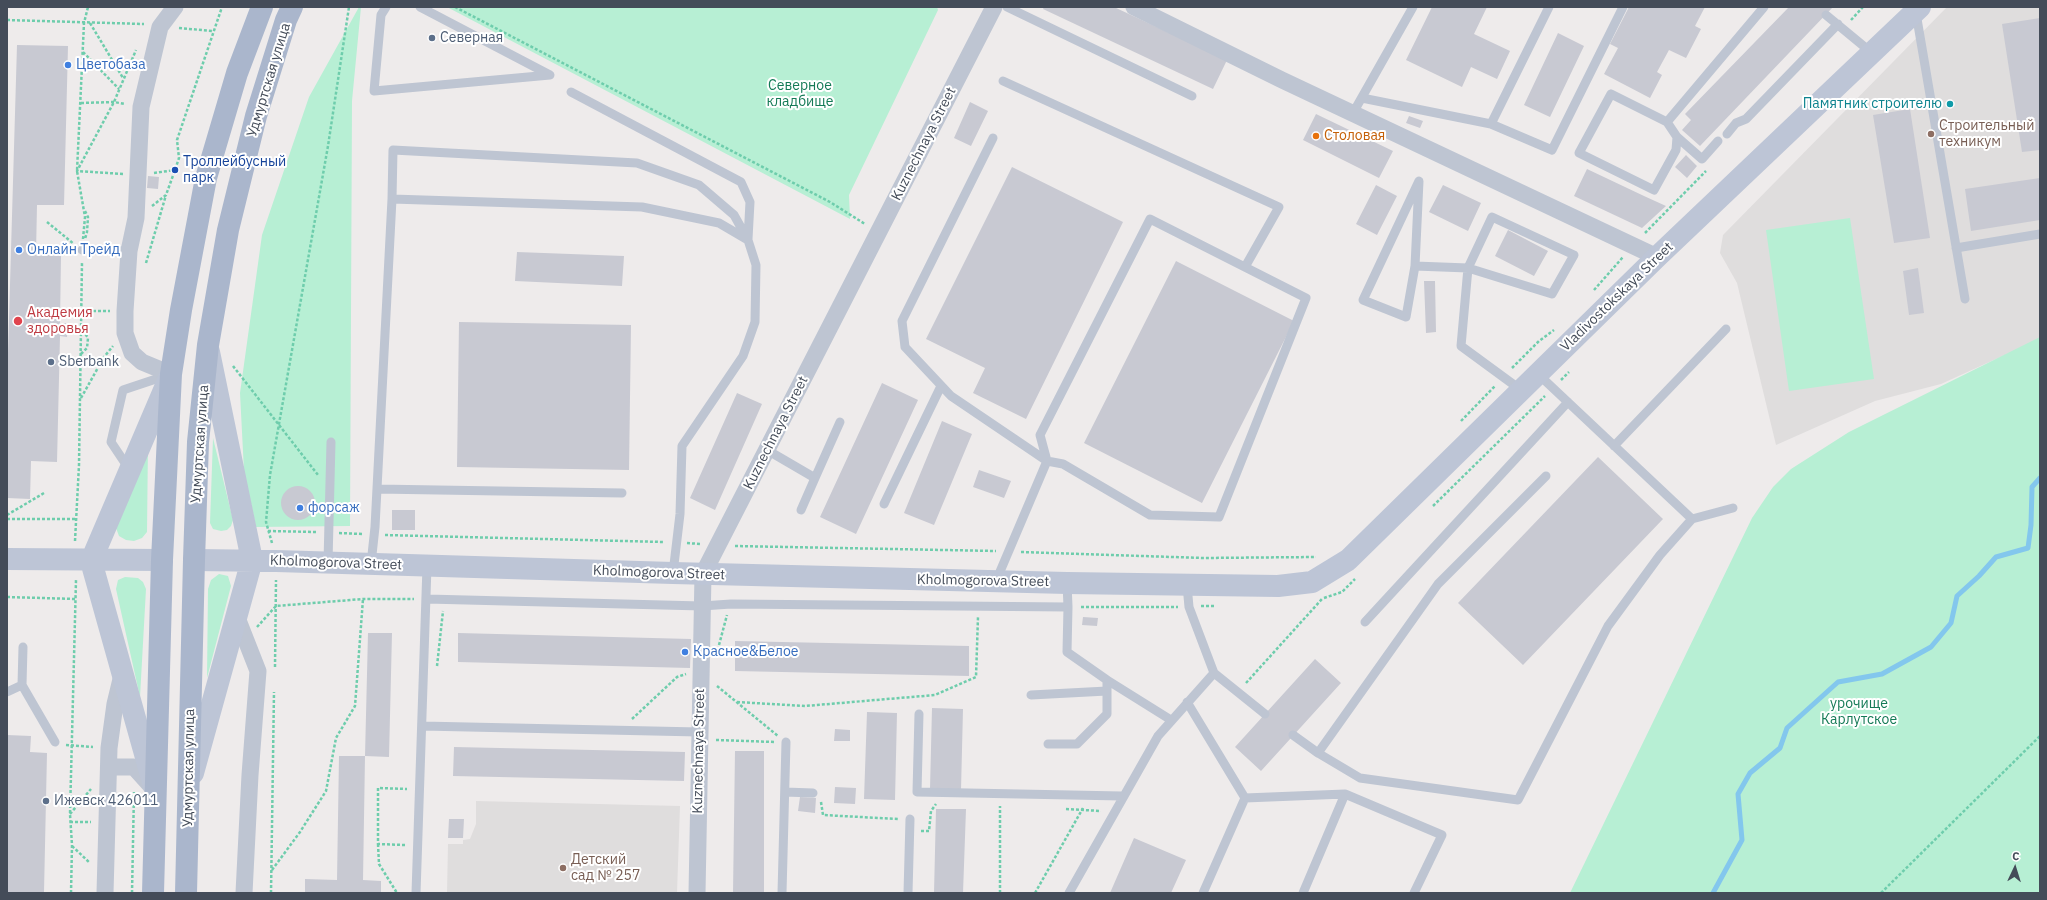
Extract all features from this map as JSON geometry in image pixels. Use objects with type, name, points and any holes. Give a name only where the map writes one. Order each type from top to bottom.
[{"type":"main road","name":"Удмуртская улица","points":[[153,893],[162,560],[171,374],[181,310],[206,178],[237,73],[262,7]]},
{"type":"main road","name":"Удмуртская улица","points":[[186,893],[198,442],[208,345],[228,230],[256,116],[286,20],[292,7]]},
{"type":"main road","name":"Kholmogorova Street","points":[[162,560],[194,560]]},
{"type":"street","points":[[156,791],[90,561],[171,374],[142,362],[132,353],[125,333],[125,311],[129,251],[136,218],[141,107],[160,27],[175,7]]},
{"type":"street","name":"Kuznechnaya Street","points":[[697,893],[703,574],[994,7]]},
{"type":"street","points":[[1134,7],[1353,114],[1657,257]]},
{"type":"street","name":"Vladivostokskaya Street","points":[[1317,590],[1657,257],[1918,9]]},
{"type":"street","points":[[188,790],[252,560],[208,345]]},
{"type":"street","name":"Kholmogorova Street","points":[[7,559],[90,561],[162,560]]},
{"type":"street","name":"Kholmogorova Street","points":[[194,560],[328,562],[673,574],[1278,586],[1317,590]]},
{"type":"street","points":[[236,615],[258,671],[250,775],[244,893]]},
{"type":"street","points":[[104,893],[109,768],[108,748],[114,704],[122,674]]},
{"type":"street","points":[[109,768],[134,767],[156,791]]},
{"type":"lane","points":[[386,7],[381,15],[374,91],[550,75],[420,7]]},
{"type":"lane","points":[[1007,7],[1192,96]]},
{"type":"lane","points":[[1353,114],[1413,7]]},
{"type":"lane","points":[[1491,124],[1549,7]]},
{"type":"lane","points":[[1362,98],[1491,124],[1552,150],[1623,7]]},
{"type":"lane","points":[[1667,122],[1764,7]]},
{"type":"lane","points":[[1918,9],[1965,299]]},
{"type":"lane","points":[[1826,15],[1872,52]]},
{"type":"lane","points":[[1727,134],[1736,123],[1746,119],[1838,24]]},
{"type":"lane","points":[[1004,81],[1279,207],[1245,267]]},
{"type":"lane","points":[[571,92],[740,182],[750,202],[748,240]]},
{"type":"lane","points":[[1677,137],[1676,150],[1654,190],[1580,153],[1611,94],[1667,122],[1677,137],[1702,159],[1718,141]]},
{"type":"lane","points":[[993,138],[902,321],[905,347],[951,396],[1047,461],[1063,464],[1150,515],[1219,517],[1306,298],[1150,220],[1040,435],[1047,461],[996,581]]},
{"type":"lane","points":[[371,564],[377,489],[392,199],[393,150],[637,163],[699,185],[734,215],[748,240],[756,265],[755,322],[743,356],[682,446],[680,514],[678,542],[673,574]]},
{"type":"lane","points":[[1419,181],[1415,251],[1415,266],[1406,317],[1363,300],[1419,181]]},
{"type":"lane","points":[[392,199],[642,207],[719,223],[748,240]]},
{"type":"lane","points":[[1415,266],[1468,268],[1552,294],[1574,255],[1492,217],[1468,268],[1461,346],[1521,390]]},
{"type":"lane","points":[[1956,248],[2040,234]]},
{"type":"lane","points":[[82,250],[129,251]]},
{"type":"lane","points":[[1614,446],[1726,329]]},
{"type":"lane","points":[[130,469],[111,442],[123,390],[171,374]]},
{"type":"lane","points":[[1538,374],[1692,519]]},
{"type":"lane","points":[[884,504],[941,386]]},
{"type":"lane","points":[[1365,622],[1568,402]]},
{"type":"lane","points":[[801,510],[840,422]]},
{"type":"lane","points":[[328,562],[331,442]]},
{"type":"lane","points":[[767,450],[815,478]]},
{"type":"lane","points":[[1318,753],[1438,584],[1546,476]]},
{"type":"lane","points":[[377,489],[622,493]]},
{"type":"lane","points":[[1293,735],[1318,753],[1360,778],[1518,800],[1608,626],[1660,555],[1692,519],[1733,508]]},
{"type":"lane","points":[[416,893],[428,566]]},
{"type":"lane","points":[[1067,583],[1068,607],[1066,652],[1171,720]]},
{"type":"lane","points":[[1187,585],[1189,607],[1214,673],[1265,714]]},
{"type":"lane","points":[[427,599],[702,606],[738,604],[1068,607]]},
{"type":"lane","points":[[23,647],[22,686],[54,742]]},
{"type":"lane","points":[[1069,893],[1122,796],[1158,736],[1214,673]]},
{"type":"lane","points":[[1048,744],[1078,744],[1107,714],[1108,680]]},
{"type":"lane","points":[[7,692],[22,686]]},
{"type":"lane","points":[[1030,696],[1107,691]]},
{"type":"lane","points":[[1187,702],[1245,798]]},
{"type":"lane","points":[[919,714],[917,792],[1090,797],[1122,796]]},
{"type":"lane","points":[[422,726],[699,732]]},
{"type":"lane","points":[[782,893],[786,742]]},
{"type":"lane","points":[[785,792],[813,793]]},
{"type":"lane","points":[[1245,798],[1345,794],[1442,834],[1414,893]]},
{"type":"lane","points":[[1303,893],[1345,794]]},
{"type":"lane","points":[[1203,893],[1245,798]]},
{"type":"lane","points":[[908,893],[910,820]]},
{"type":"path","points":[[83,207],[88,217],[87,232],[83,243],[85,217],[83,207],[77,171],[82,52],[84,23],[88,7]]},
{"type":"path","points":[[136,218],[166,195],[179,158],[177,140],[212,31],[222,7]]},
{"type":"path","points":[[270,475],[328,146],[348,7]]},
{"type":"path","points":[[455,7],[830,202],[879,233]]},
{"type":"path","points":[[7,20],[149,24],[160,27],[212,31]]},
{"type":"path","points":[[90,23],[124,78]]},
{"type":"path","points":[[77,171],[114,102],[139,45]]},
{"type":"path","points":[[82,52],[119,89]]},
{"type":"path","points":[[81,103],[114,102]]},
{"type":"path","points":[[77,171],[108,173]]},
{"type":"path","points":[[7,520],[75,519],[81,398],[82,250],[46,222]]},
{"type":"path","points":[[1593,291],[1633,246]]},
{"type":"path","points":[[82,310],[125,311]]},
{"type":"path","points":[[1457,425],[1539,341],[1557,328]]},
{"type":"path","points":[[81,355],[88,348],[88,338],[82,329]]},
{"type":"path","points":[[81,398],[104,357],[125,333]]},
{"type":"path","points":[[233,366],[330,490]]},
{"type":"path","points":[[7,515],[44,493]]},
{"type":"path","points":[[268,531],[678,542],[718,546],[1009,551],[1203,558],[1324,558]]},
{"type":"path","points":[[1238,692],[1317,590]]},
{"type":"path","points":[[7,597],[76,599],[70,814],[71,893]]},
{"type":"path","points":[[272,870],[300,832],[326,791],[336,738],[355,706],[363,599]]},
{"type":"path","points":[[246,640],[276,606],[363,599],[427,599]]},
{"type":"path","points":[[737,702],[805,706],[935,695],[976,677],[978,606]]},
{"type":"path","points":[[621,730],[677,677],[701,667]]},
{"type":"path","points":[[717,686],[786,742]]},
{"type":"path","points":[[1880,893],[2040,736]]},
{"type":"path","points":[[716,740],[786,742]]},
{"type":"path","points":[[70,814],[109,768]]},
{"type":"path","points":[[397,893],[379,864],[378,788],[420,789]]},
{"type":"path","points":[[813,793],[820,794],[823,815],[910,820]]},
{"type":"path","points":[[1035,893],[1090,797]]},
{"type":"path","points":[[910,831],[929,831],[930,811],[937,803]]},
{"type":"path","points":[[1000,806],[1000,893]]},
{"type":"path","points":[[70,822],[107,822]]},
{"type":"path","points":[[378,844],[418,845]]},
{"type":"shaded area","name":"Строительный техникум","points":[[1947,7],[2040,7],[2040,339],[1941,384],[1875,401],[1776,445],[1737,283],[1720,253],[1723,235]]},
{"type":"shaded area","name":"Детский сад № 257","points":[[476,801],[680,806],[677,893],[447,893],[448,844],[463,844],[463,840],[470,839],[476,824]]},
{"type":"green space","points":[[359,7],[361,7],[352,101],[350,526],[256,527],[244,471],[240,393],[262,235],[309,97]]},
{"type":"green space","name":"Северное кладбище","points":[[447,7],[937,7],[938,10],[849,195],[850,219]]},
{"type":"green space","points":[[1850,218],[1874,379],[1789,391],[1766,230]]},
{"type":"green space","name":"урочище Карлутское","points":[[2040,337],[2040,893],[1570,893],[1752,518],[1773,487],[1791,469],[1849,432]]},
{"type":"green space","points":[[213,438],[233,520],[231,526],[227,530],[221,531],[213,529],[210,523]]},
{"type":"green space","points":[[148,442],[147,532],[142,538],[134,541],[126,540],[119,536],[116,528]]},
{"type":"green space","points":[[219,574],[228,576],[231,586],[207,678],[208,589],[211,580]]},
{"type":"green space","points":[[125,577],[138,578],[143,582],[146,589],[140,697],[116,589],[118,580]]},
{"type":"building","points":[[1044,7],[1114,7],[1227,60],[1213,89],[1043,9]]},
{"type":"building","points":[[1432,7],[1487,7],[1474,34],[1510,51],[1497,79],[1471,67],[1462,87],[1406,60]]},
{"type":"building","points":[[1629,7],[1705,7],[1695,26],[1701,29],[1686,58],[1669,50],[1657,72],[1662,75],[1650,98],[1604,74],[1618,48],[1610,44]]},
{"type":"building","points":[[1789,7],[1833,7],[1700,146],[1682,130],[1691,120],[1685,114]]},
{"type":"building","points":[[2040,18],[2040,150],[2022,152],[2002,24]]},
{"type":"building","points":[[1558,33],[1584,46],[1550,117],[1524,105]]},
{"type":"building","points":[[17,45],[68,46],[64,205],[37,205],[36,254],[61,255],[60,323],[68,323],[67,337],[60,336],[57,462],[31,461],[30,499],[7,498],[7,387]]},
{"type":"building","points":[[970,102],[988,111],[971,146],[954,138]]},
{"type":"building","points":[[1910,109],[1930,238],[1894,243],[1873,115]]},
{"type":"building","points":[[1316,114],[1393,151],[1379,178],[1303,140]]},
{"type":"building","points":[[1409,116],[1423,121],[1420,128],[1406,123]]},
{"type":"building","points":[[1686,155],[1697,166],[1687,178],[1675,167]]},
{"type":"building","points":[[1012,167],[1123,222],[1026,419],[973,393],[985,368],[926,339]]},
{"type":"building","points":[[1587,169],[1666,206],[1642,228],[1574,196]]},
{"type":"building","points":[[148,176],[159,177],[158,189],[147,188]]},
{"type":"building","points":[[2040,178],[2040,220],[1971,231],[1965,189]]},
{"type":"building","points":[[1376,185],[1397,196],[1377,235],[1356,224]]},
{"type":"building","points":[[1443,185],[1481,203],[1468,231],[1429,212]]},
{"type":"building","points":[[1508,230],[1548,251],[1534,276],[1495,256]]},
{"type":"building","points":[[517,252],[624,256],[622,286],[515,281]]},
{"type":"building","points":[[1176,261],[1294,321],[1202,503],[1084,443]]},
{"type":"building","points":[[1918,268],[1924,313],[1909,315],[1903,271]]},
{"type":"building","points":[[1424,281],[1435,281],[1436,332],[1426,333]]},
{"type":"building","points":[[459,322],[631,325],[629,470],[457,467]]},
{"type":"building","points":[[882,383],[918,400],[856,534],[820,517]]},
{"type":"building","points":[[737,393],[762,404],[715,510],[690,498]]},
{"type":"building","points":[[942,421],[972,434],[934,525],[904,513]]},
{"type":"building","points":[[1598,457],[1663,519],[1523,665],[1458,603]]},
{"type":"building","points":[[979,470],[1011,481],[1004,498],[973,487]]},
{"type":"building","points":[[298,486],[310,491],[315,503],[310,515],[298,520],[286,515],[281,503],[286,491]]},
{"type":"building","points":[[392,510],[415,510],[415,530],[392,530]]},
{"type":"building","points":[[1083,617],[1098,618],[1097,626],[1082,625]]},
{"type":"building","points":[[368,633],[392,633],[389,757],[365,756]]},
{"type":"building","points":[[458,633],[691,639],[690,668],[458,662]]},
{"type":"building","points":[[735,641],[969,646],[969,676],[735,671]]},
{"type":"building","points":[[1315,659],[1341,683],[1261,771],[1235,747]]},
{"type":"building","points":[[932,708],[963,709],[961,790],[930,789]]},
{"type":"building","points":[[867,712],[897,713],[895,800],[864,799]]},
{"type":"building","points":[[835,729],[850,730],[850,741],[834,741]]},
{"type":"building","points":[[7,735],[31,736],[30,752],[47,753],[44,892],[7,893]]},
{"type":"building","points":[[454,747],[685,752],[684,781],[453,776]]},
{"type":"building","points":[[735,751],[764,751],[764,893],[733,893]]},
{"type":"building","points":[[339,756],[365,756],[363,880],[381,881],[381,893],[305,893],[305,879],[337,880]]},
{"type":"building","points":[[835,787],[856,788],[855,804],[834,803]]},
{"type":"building","points":[[800,797],[816,798],[815,813],[798,811]]},
{"type":"building","points":[[936,809],[966,809],[963,893],[934,893]]},
{"type":"building","points":[[449,819],[464,819],[463,838],[448,838]]},
{"type":"building","points":[[1134,838],[1186,860],[1171,893],[1110,893]]},
{"type":"waterway","points":[[1713,893],[1742,840],[1738,794],[1750,773],[1780,748],[1787,728],[1838,682],[1882,674],[1931,647],[1951,623],[1957,596],[1979,576],[1996,557],[2028,548],[2031,525],[2032,487],[2040,478]]},
{"type":"place","name":"Северная","points":[[432,38]]},
{"type":"place","name":"Цветобаза","points":[[68,65]]},
{"type":"place","name":"Памятник строителю","points":[[1950,104]]},
{"type":"place","name":"Строительный техникум","points":[[1931,134]]},
{"type":"place","name":"Столовая","points":[[1316,136]]},
{"type":"place","name":"Троллейбусный парк","points":[[175,170]]},
{"type":"place","name":"Онлайн Трейд","points":[[19,250]]},
{"type":"place","name":"Академия здоровья","points":[[18,321]]},
{"type":"place","name":"Sberbank","points":[[51,362]]},
{"type":"place","name":"форсаж","points":[[300,508]]},
{"type":"place","name":"Красное&Белое","points":[[685,652]]},
{"type":"place","name":"Ижевск 426011","points":[[46,801]]},
{"type":"place","name":"Детский сад № 257","points":[[563,868]]}]
